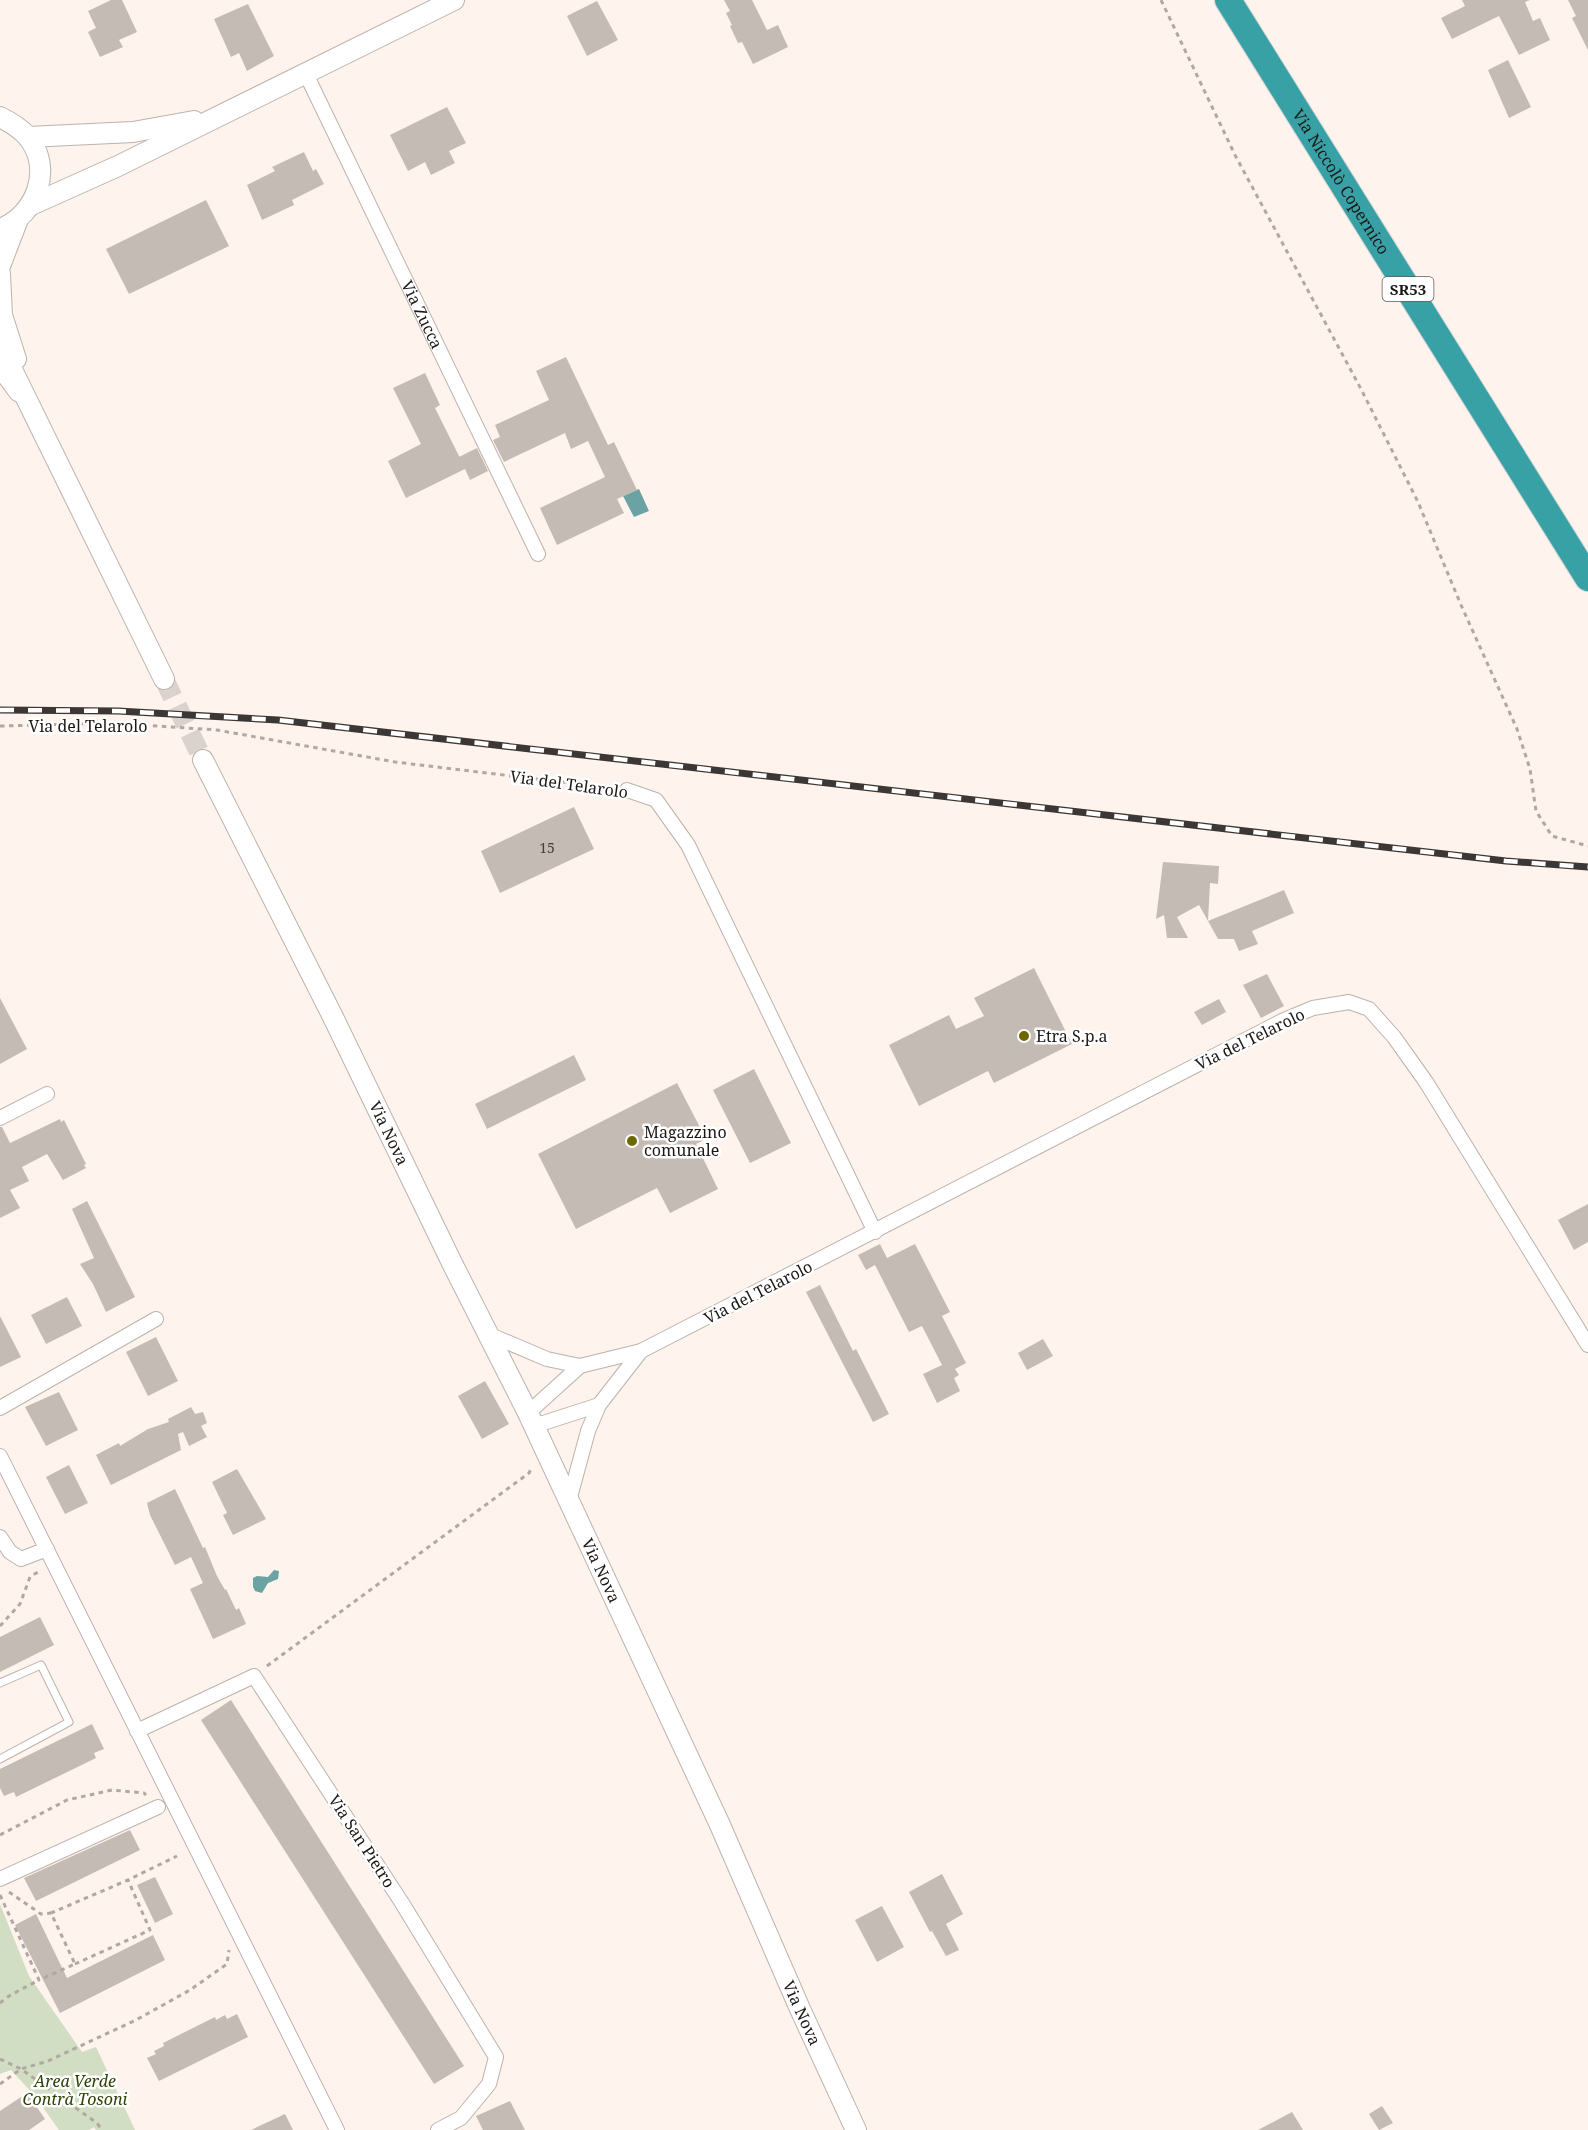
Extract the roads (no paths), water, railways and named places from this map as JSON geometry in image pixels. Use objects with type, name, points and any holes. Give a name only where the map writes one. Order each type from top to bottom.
[{"type":"highway","name":"Via Niccolò Copernico","points":[[1228,0],[1588,578]]},
{"type":"street","points":[[0,229],[25,212],[454,0]]},
{"type":"street","name":"Via Zucca","points":[[306,74],[538,554]]},
{"type":"street","points":[[0,117],[15,125],[28,137],[37,153],[40,171],[38,189],[0,266]]},
{"type":"street","points":[[28,137],[133,132],[215,118]]},
{"type":"street","points":[[0,274],[2,315],[36,418]]},
{"type":"street","points":[[0,345],[164,679]]},
{"type":"street","points":[[0,371],[36,418]]},
{"type":"street","name":"Via Nova","points":[[203,760],[333,1017],[531,1420],[720,1825],[800,2009],[856,2130]]},
{"type":"street","name":"Via del Telarolo","points":[[627,790],[656,800],[688,845],[874,1232]]},
{"type":"street","name":"Via del Telarolo","points":[[641,1351],[1282,1021],[1314,1008],[1349,1002],[1369,1009],[1394,1037],[1426,1082],[1588,1345]]},
{"type":"street","points":[[0,1118],[47,1094]]},
{"type":"street","points":[[0,1408],[156,1319]]},
{"type":"street","points":[[488,1334],[547,1359],[580,1366],[641,1351]]},
{"type":"street","points":[[569,1501],[588,1431],[599,1405],[641,1351]]},
{"type":"street","points":[[531,1420],[580,1366]]},
{"type":"street","points":[[531,1420],[599,1405]]},
{"type":"street","points":[[0,1456],[337,2130]]},
{"type":"street","points":[[0,1538],[10,1552],[21,1559],[50,1556]]},
{"type":"street","name":"Via San Pietro","points":[[137,1731],[254,1676],[402,1903],[496,2057],[489,2084],[464,2124],[438,2130]]},
{"type":"street","points":[[0,1879],[159,1807]]},
{"type":"lane","points":[[0,1683],[41,1665],[69,1722],[0,1760]]},
{"type":"water","points":[[639,489],[649,511],[634,517],[623,496]]},
{"type":"water","points":[[274,1570],[279,1571],[278,1579],[268,1583],[262,1593],[255,1591],[253,1578],[268,1577]]},
{"type":"tunnel","points":[[164,679],[203,760]]},
{"type":"railway","points":[[0,710],[118,711],[278,720],[1506,861],[1588,867]]},
{"type":"place","name":"Etra S.p.a","points":[[1024,1036]]},
{"type":"place","name":"Magazzino comunale","points":[[632,1141]]},
{"type":"park label","name":"Area Verde Contrà Tosoni","points":[[75,2090]]}]
